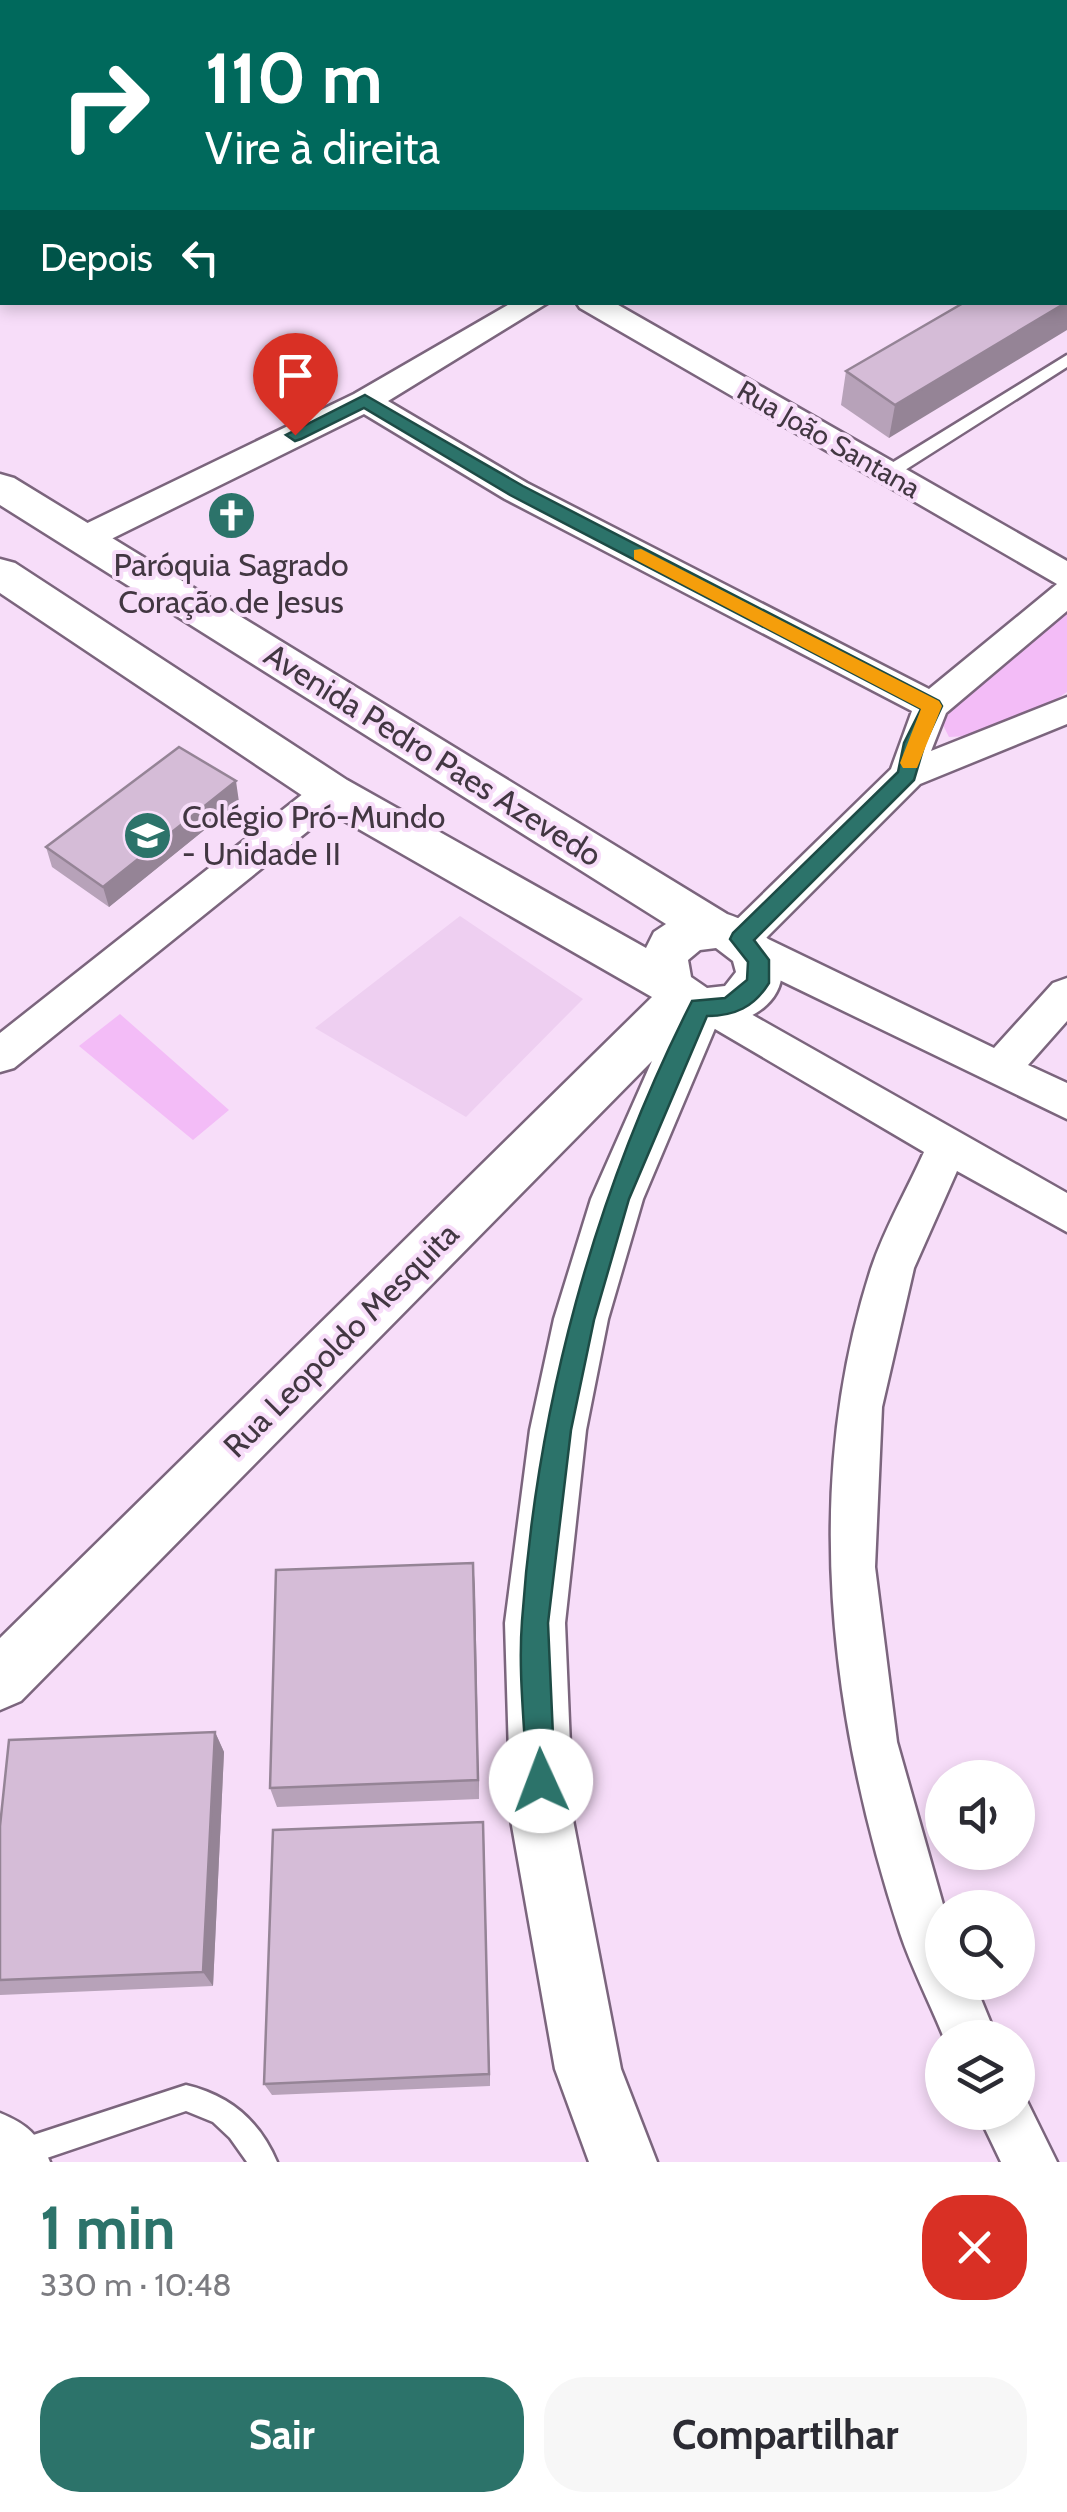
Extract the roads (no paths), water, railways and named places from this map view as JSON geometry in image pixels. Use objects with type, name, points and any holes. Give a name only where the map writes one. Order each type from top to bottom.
[{"type":"street","points":[[85,538],[365,401],[530,305]]},
{"type":"street","name":"Rua João Santana","points":[[595,305],[1067,576]]},
{"type":"street","points":[[365,401],[516,490],[932,706]]},
{"type":"street","name":"Avenida Pedro Paes Azevedo","points":[[2,490],[735,939]]},
{"type":"street","points":[[3,579],[331,792],[1067,1214]]},
{"type":"street","points":[[907,775],[914,743],[932,706],[1067,593]]},
{"type":"street","points":[[735,939],[907,775],[1067,710]]},
{"type":"street","points":[[0,1056],[331,792]]},
{"type":"street","points":[[735,939],[760,972],[751,994],[727,1007],[690,999],[662,971],[668,949],[687,934],[735,939],[1067,1102]]},
{"type":"street","points":[[1002,1067],[1067,994]]},
{"type":"street","points":[[623,2162],[588,2068],[542,1820],[535,1623],[558,1430],[582,1320],[617,1199],[690,999]]},
{"type":"street","name":"Rua Leopoldo Mesquita","points":[[0,1680],[690,999]]},
{"type":"street","points":[[925,1930],[873,1742],[852,1566],[860,1408],[893,1268],[948,1147]]},
{"type":"street","points":[[1013,2130],[1030,2162]]},
{"type":"lane","points":[[888,474],[1067,360]]},
{"type":"lane","points":[[8,2155],[186,2098],[210,2102],[240,2126],[263,2162]]},
{"type":"place","name":"Paróquia Sagrado Coração de Jesus","points":[[231,515]]},
{"type":"place","name":"Colégio Pró-Mundo - Unidade II","points":[[147,835]]}]
